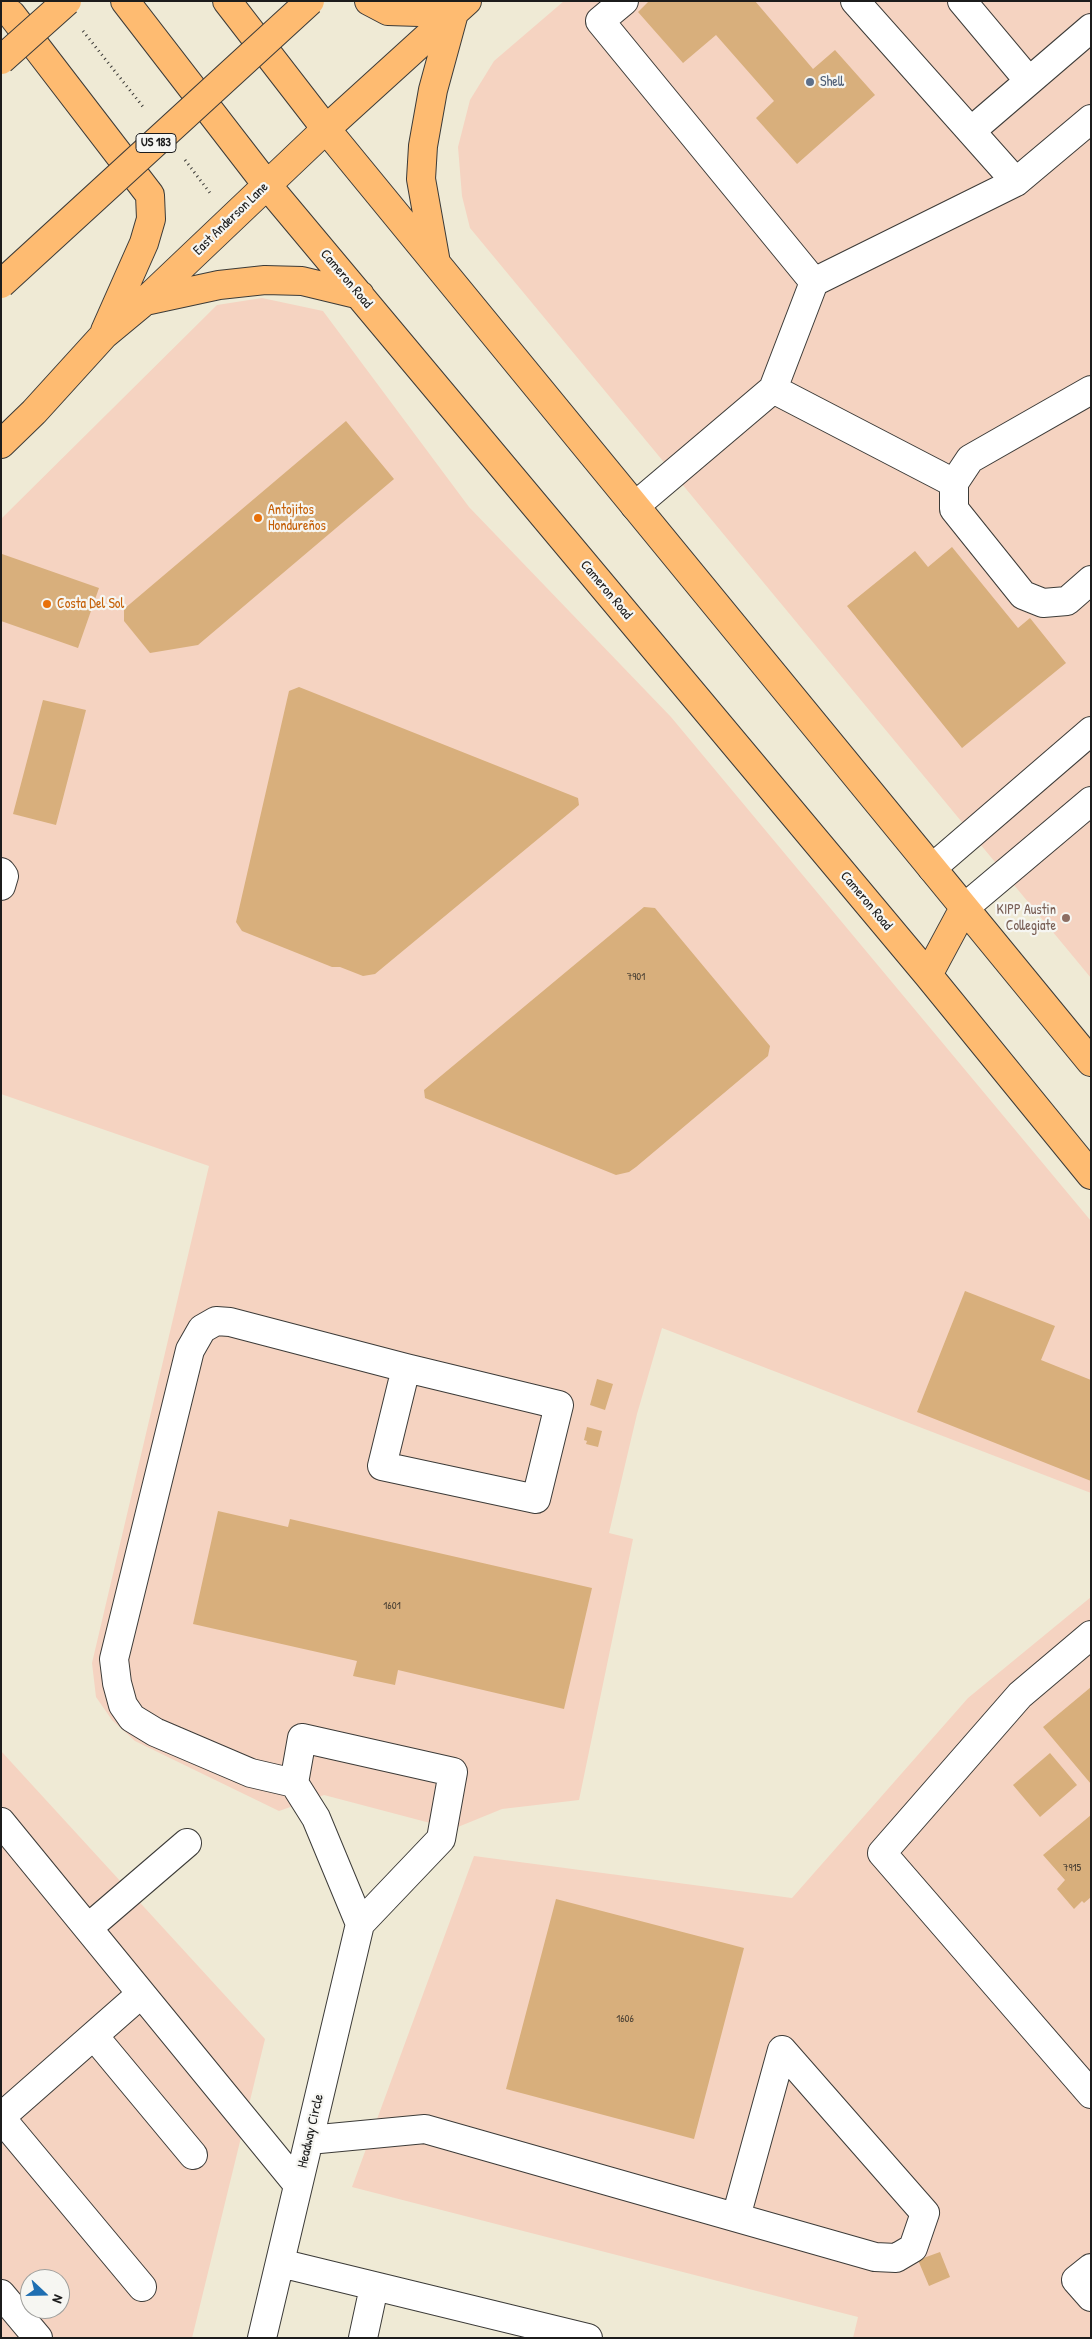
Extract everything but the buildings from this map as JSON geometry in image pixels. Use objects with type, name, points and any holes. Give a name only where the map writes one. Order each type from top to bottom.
[{"type":"main road","name":"Cameron Road","points":[[125,1],[267,185],[928,975],[1091,1175]]},
{"type":"main road","points":[[227,1],[326,129],[1091,1062]]},
{"type":"main road","name":"US 183","points":[[1,284],[310,1]]},
{"type":"main road","points":[[369,1],[388,11],[419,12],[456,5],[433,90],[423,140],[421,179],[437,265]]},
{"type":"main road","name":"East Anderson Lane","points":[[1,444],[34,412],[104,335],[145,301],[456,5]]},
{"type":"main road","points":[[1,8],[11,14],[150,195],[151,219],[144,243],[104,335]]},
{"type":"main road","points":[[1,60],[72,13]]},
{"type":"main road","points":[[145,301],[218,285],[265,280],[302,281],[360,295]]},
{"type":"main road","points":[[928,975],[964,908]]},
{"type":"street","points":[[624,1],[600,22],[814,282]]},
{"type":"street","points":[[855,1],[1016,182]]},
{"type":"street","points":[[962,1],[1029,81]]},
{"type":"street","points":[[971,132],[1091,28]]},
{"type":"street","points":[[635,506],[773,389],[814,282],[1016,182],[1091,119]]},
{"type":"street","points":[[773,389],[954,482]]},
{"type":"street","points":[[1091,390],[970,459],[954,482],[954,509],[1023,595],[1043,603],[1067,601],[1091,580]]},
{"type":"street","points":[[932,868],[1091,731]]},
{"type":"street","points":[[964,908],[1091,801]]},
{"type":"street","points":[[1,872],[4,876],[1,886]]},
{"type":"street","points":[[294,1783],[251,1774],[156,1732],[132,1718],[123,1705],[117,1683],[114,1659],[190,1350],[202,1328],[216,1321],[230,1322],[406,1368],[559,1405],[536,1499],[382,1466],[406,1368]]},
{"type":"street","points":[[1091,1635],[1020,1695],[882,1853],[1091,2094]]},
{"type":"street","points":[[302,1738],[452,1772],[441,1839],[360,1924],[316,1818],[294,1783],[302,1738]]},
{"type":"street","points":[[1,1822],[298,2185]]},
{"type":"street","points":[[88,1928],[187,1843]]},
{"type":"street","name":"Headway Circle","points":[[262,2338],[360,1924]]},
{"type":"street","points":[[141,1994],[1,2118],[142,2287]]},
{"type":"street","points":[[94,2036],[193,2155]]},
{"type":"street","points":[[309,2140],[425,2129],[875,2258],[896,2258],[913,2248],[925,2212],[782,2050],[736,2218]]},
{"type":"street","points":[[280,2263],[588,2338]]},
{"type":"street","points":[[1091,2268],[1076,2280],[1091,2297]]},
{"type":"street","points":[[363,2338],[374,2287]]},
{"type":"street","points":[[1,2294],[38,2338]]},
{"type":"path","points":[[72,13],[145,110]]},
{"type":"path","points":[[182,156],[212,195]]},
{"type":"shaded area","points":[[564,1],[1091,1],[1091,978],[470,228],[462,196],[458,147],[470,100],[494,61]]},
{"type":"shaded area","points":[[262,298],[323,311],[469,507],[671,717],[1091,1221],[1091,1493],[662,1328],[637,1414],[609,1533],[633,1539],[579,1800],[502,1809],[453,1829],[324,1795],[279,1811],[135,1741],[112,1720],[96,1697],[92,1663],[209,1166],[1,1094],[1,519],[217,305]]},
{"type":"shaded area","points":[[1091,1597],[1091,2338],[853,2338],[858,2317],[352,2187],[474,1856],[792,1898],[968,1698]]},
{"type":"shaded area","points":[[1,1751],[265,2039],[192,2338],[1,2338]]},
{"type":"place","name":"Shell","points":[[810,82]]},
{"type":"place","name":"Antojitos Hondureños","points":[[258,518]]},
{"type":"place","name":"Costa Del Sol","points":[[47,604]]},
{"type":"place","name":"KIPP Austin Collegiate","points":[[1066,918]]}]
